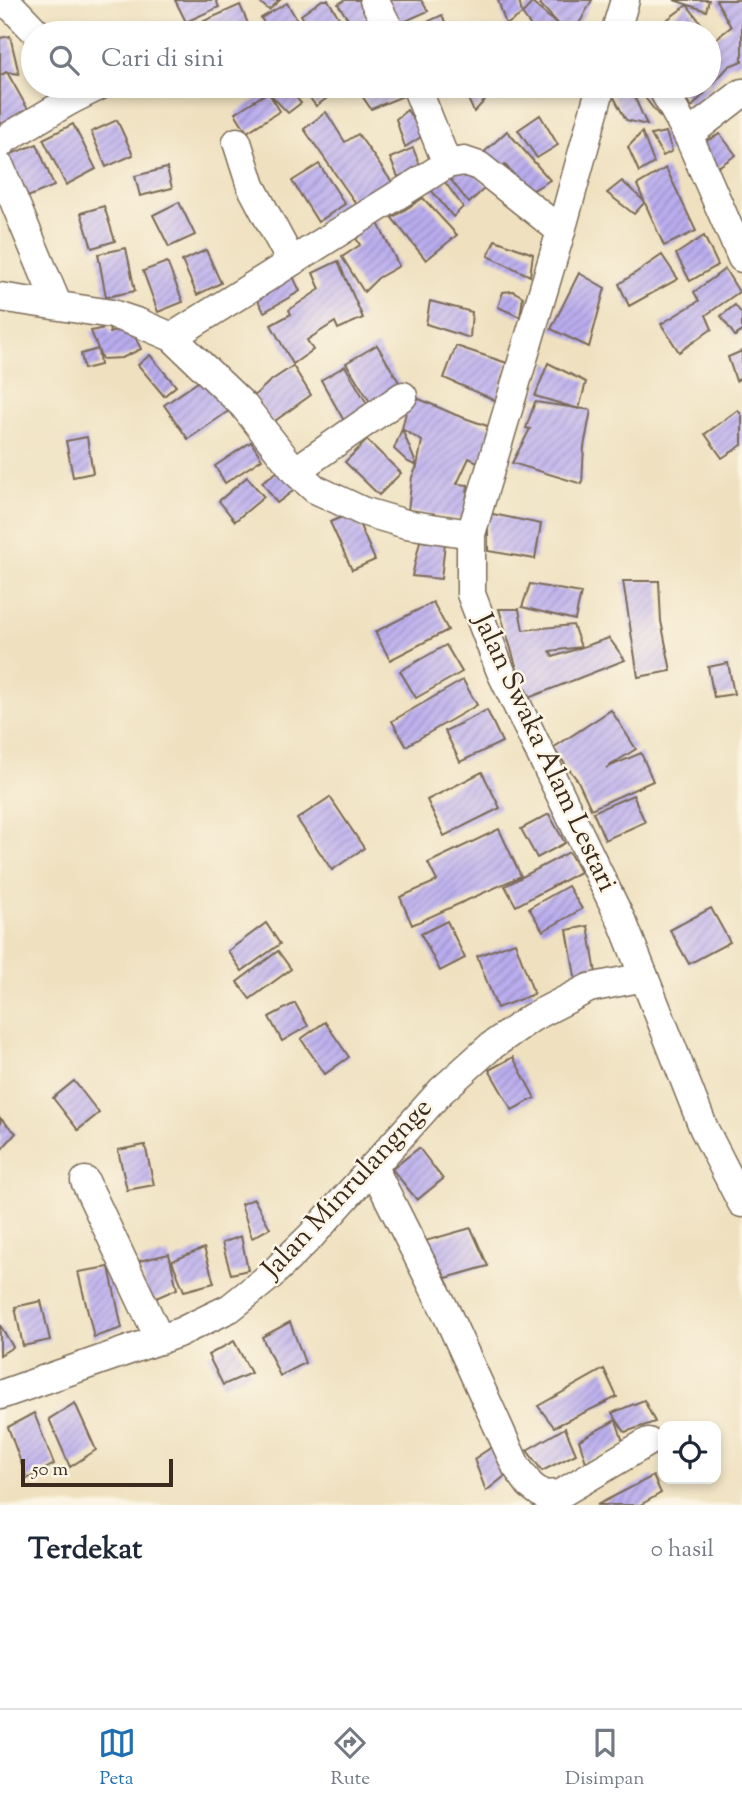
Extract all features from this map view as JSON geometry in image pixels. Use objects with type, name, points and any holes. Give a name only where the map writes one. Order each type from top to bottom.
[{"type":"street","points":[[0,0],[25,21]]},
{"type":"street","points":[[374,0],[385,21]]},
{"type":"street","points":[[688,135],[742,93]]},
{"type":"street","points":[[0,144],[60,98]]},
{"type":"street","points":[[420,98],[447,164]]},
{"type":"street","name":"Jalan Swaka Alam Lestari","points":[[598,98],[471,534],[471,594],[501,672],[624,926],[704,1129],[742,1203]]},
{"type":"street","points":[[668,98],[688,135],[742,258]]},
{"type":"street","points":[[237,142],[251,186],[291,261]]},
{"type":"street","points":[[172,337],[447,164],[464,161],[480,166],[561,231]]},
{"type":"street","points":[[0,167],[57,304]]},
{"type":"street","points":[[0,297],[112,314],[172,337],[244,406],[295,471],[315,489],[362,511],[407,524],[471,534]]},
{"type":"street","points":[[295,471],[403,396]]},
{"type":"street","name":"Jalan Minrulangnge","points":[[0,1395],[178,1334],[230,1308],[270,1276],[311,1236],[441,1091],[490,1047],[530,1018],[589,988],[643,977]]},
{"type":"street","points":[[373,1167],[446,1312],[516,1465],[530,1485],[543,1495],[560,1494],[648,1442]]},
{"type":"street","points":[[85,1181],[160,1340]]},
{"type":"building","points":[[175,0],[216,0],[219,7],[186,21]]},
{"type":"building","points":[[257,0],[280,0],[269,10]]},
{"type":"building","points":[[322,0],[328,0],[341,21],[305,21],[301,15]]},
{"type":"building","points":[[345,0],[362,0],[376,21],[349,21],[338,4]]},
{"type":"building","points":[[387,0],[421,0],[428,11],[406,21],[398,21]]},
{"type":"building","points":[[498,0],[519,0],[522,14],[512,21],[505,21]]},
{"type":"building","points":[[543,0],[592,0],[581,21],[556,21],[540,4]]},
{"type":"building","points":[[674,0],[709,0],[706,11]]},
{"type":"building","points":[[716,0],[742,0],[742,61],[729,66],[721,75],[721,35],[731,27]]},
{"type":"building","points":[[287,3],[298,21],[263,21],[261,18]]},
{"type":"building","points":[[532,3],[554,21],[527,21],[522,14]]},
{"type":"building","points":[[240,5],[247,21],[204,21]]},
{"type":"building","points":[[687,5],[700,21],[665,21]]},
{"type":"building","points":[[442,15],[444,21],[429,21]]},
{"type":"building","points":[[10,36],[19,74],[7,72],[0,75],[0,38]]},
{"type":"building","points":[[7,72],[30,113],[0,129],[0,76]]},
{"type":"building","points":[[259,98],[272,98],[280,111],[247,132],[235,113]]},
{"type":"building","points":[[274,98],[297,98],[301,103],[288,113]]},
{"type":"building","points":[[310,98],[327,98],[316,106]]},
{"type":"building","points":[[363,98],[398,98],[371,109]]},
{"type":"building","points":[[468,98],[487,98],[474,112]]},
{"type":"building","points":[[614,98],[635,98],[647,125],[626,120]]},
{"type":"building","points":[[645,98],[664,98],[669,107],[660,117]]},
{"type":"building","points":[[686,98],[700,98],[691,108]]},
{"type":"building","points":[[407,110],[424,135],[405,147],[396,119]]},
{"type":"building","points":[[326,112],[345,142],[358,134],[394,185],[359,208],[304,129]]},
{"type":"building","points":[[540,115],[558,145],[537,158],[518,130]]},
{"type":"building","points":[[117,120],[133,155],[106,167],[91,132]]},
{"type":"building","points":[[73,124],[96,169],[66,185],[43,139]]},
{"type":"building","points":[[507,131],[550,180],[530,192],[505,165],[502,174],[481,155]]},
{"type":"building","points":[[642,132],[654,163],[639,172],[628,147]]},
{"type":"building","points":[[666,132],[672,151],[663,156],[651,135]]},
{"type":"building","points":[[720,134],[736,155],[715,169],[702,143]]},
{"type":"building","points":[[37,144],[54,186],[23,199],[6,156]]},
{"type":"building","points":[[413,148],[421,168],[398,177],[390,158]]},
{"type":"building","points":[[319,164],[345,204],[318,222],[292,181]]},
{"type":"building","points":[[467,165],[487,186],[469,203],[447,175]]},
{"type":"building","points":[[167,168],[172,188],[140,196],[135,176]]},
{"type":"building","points":[[666,168],[696,231],[664,246],[637,185]]},
{"type":"building","points":[[442,178],[463,207],[453,217],[427,185]]},
{"type":"building","points":[[622,181],[645,202],[634,214],[607,193]]},
{"type":"building","points":[[423,198],[457,235],[426,260],[392,218]]},
{"type":"building","points":[[179,202],[195,235],[169,247],[153,215]]},
{"type":"building","points":[[104,206],[115,241],[92,248],[81,213]]},
{"type":"building","points":[[376,219],[399,266],[378,278],[364,292],[342,257],[360,245],[353,233]]},
{"type":"building","points":[[704,236],[718,265],[690,281],[676,254]]},
{"type":"building","points":[[495,240],[533,254],[530,276],[488,256]]},
{"type":"building","points":[[126,248],[135,291],[106,297],[98,254]]},
{"type":"building","points":[[206,250],[221,283],[197,295],[182,261]]},
{"type":"building","points":[[662,255],[678,279],[629,306],[619,284]]},
{"type":"building","points":[[338,261],[363,318],[338,329],[335,322],[307,340],[313,350],[293,364],[271,325],[291,314],[289,310],[320,289],[313,273]]},
{"type":"building","points":[[167,262],[183,302],[158,312],[143,271]]},
{"type":"building","points":[[725,269],[739,292],[706,315],[712,329],[679,352],[661,324],[699,301],[694,292]]},
{"type":"building","points":[[290,270],[300,291],[264,312],[253,291]]},
{"type":"building","points":[[579,273],[605,288],[589,347],[551,329]]},
{"type":"building","points":[[513,291],[523,297],[520,317],[498,307],[503,292]]},
{"type":"building","points":[[430,301],[472,312],[470,338],[426,324]]},
{"type":"building","points":[[735,305],[742,314],[742,331],[735,336],[721,316]]},
{"type":"building","points":[[129,324],[141,349],[122,358],[102,359],[91,331],[109,327],[110,333]]},
{"type":"building","points":[[377,345],[400,384],[370,402],[346,363]]},
{"type":"building","points":[[456,346],[507,363],[497,401],[444,378]]},
{"type":"building","points":[[98,349],[100,365],[84,369],[81,354]]},
{"type":"building","points":[[742,351],[742,377],[736,381],[728,357]]},
{"type":"building","points":[[150,355],[176,386],[164,396],[138,365]]},
{"type":"building","points":[[548,363],[586,382],[579,409],[535,396]]},
{"type":"building","points":[[293,366],[311,395],[272,423],[254,396]]},
{"type":"building","points":[[345,366],[373,414],[348,428],[321,380]]},
{"type":"building","points":[[207,376],[230,410],[188,439],[164,405]]},
{"type":"building","points":[[410,395],[493,428],[482,464],[469,458],[457,484],[468,485],[464,519],[408,511],[412,477],[422,441],[402,429]]},
{"type":"building","points":[[535,402],[591,410],[584,447],[582,484],[512,463],[530,429],[526,428]]},
{"type":"building","points":[[738,410],[742,416],[742,445],[722,458],[705,434]]},
{"type":"building","points":[[402,429],[417,466],[408,462],[394,449]]},
{"type":"building","points":[[87,437],[93,473],[73,477],[66,441]]},
{"type":"building","points":[[367,440],[401,473],[379,495],[345,462]]},
{"type":"building","points":[[251,442],[262,459],[225,483],[215,466]]},
{"type":"building","points":[[283,468],[297,488],[277,503],[262,482]]},
{"type":"building","points":[[247,477],[264,497],[235,521],[219,501]]},
{"type":"building","points":[[354,512],[375,560],[352,570],[330,522]]},
{"type":"building","points":[[488,513],[541,524],[535,559],[488,551]]},
{"type":"building","points":[[420,541],[445,543],[441,579],[412,576]]},
{"type":"building","points":[[623,581],[659,581],[661,621],[671,671],[638,677]]},
{"type":"building","points":[[530,584],[581,593],[575,620],[522,607]]},
{"type":"building","points":[[433,602],[448,630],[390,660],[375,632]]},
{"type":"building","points":[[499,609],[519,609],[523,630],[573,625],[581,647],[550,651],[553,657],[609,638],[625,660],[526,699]]},
{"type":"building","points":[[446,645],[462,672],[416,698],[400,671]]},
{"type":"building","points":[[728,663],[734,694],[714,697],[708,667]]},
{"type":"building","points":[[463,680],[477,705],[406,746],[392,721]]},
{"type":"building","points":[[487,710],[502,742],[460,762],[445,731]]},
{"type":"building","points":[[611,710],[636,749],[606,768],[641,753],[653,781],[591,809],[578,781],[553,748]]},
{"type":"building","points":[[482,772],[500,808],[444,836],[427,800]]},
{"type":"building","points":[[633,795],[645,822],[605,840],[593,812]]},
{"type":"building","points":[[330,797],[364,848],[332,870],[297,819]]},
{"type":"building","points":[[549,814],[565,843],[537,858],[521,829]]},
{"type":"building","points":[[499,829],[521,876],[412,925],[400,897],[437,881],[428,863]]},
{"type":"building","points":[[569,852],[580,872],[516,906],[505,886]]},
{"type":"building","points":[[568,886],[582,909],[543,931],[529,908]]},
{"type":"building","points":[[711,908],[730,942],[689,964],[670,930]]},
{"type":"building","points":[[447,921],[465,958],[440,971],[421,934]]},
{"type":"building","points":[[266,923],[280,944],[242,971],[228,951]]},
{"type":"building","points":[[588,926],[597,979],[576,982],[567,930]]},
{"type":"building","points":[[515,942],[534,994],[497,1008],[477,956]]},
{"type":"building","points":[[278,951],[291,969],[250,999],[237,982]]},
{"type":"building","points":[[295,1003],[308,1026],[282,1041],[269,1017]]},
{"type":"building","points":[[325,1022],[349,1057],[325,1074],[301,1039]]},
{"type":"building","points":[[513,1057],[535,1098],[512,1110],[489,1070]]},
{"type":"building","points":[[74,1081],[99,1113],[78,1130],[53,1098]]},
{"type":"building","points":[[0,1118],[16,1133],[0,1151]]},
{"type":"building","points":[[145,1145],[154,1185],[127,1190],[118,1150]]},
{"type":"building","points":[[419,1148],[443,1179],[417,1200],[392,1169]]},
{"type":"building","points":[[254,1199],[270,1228],[252,1238],[241,1204]]},
{"type":"building","points":[[471,1228],[488,1266],[446,1278],[425,1241]]},
{"type":"building","points":[[241,1236],[248,1270],[231,1274],[222,1243]]},
{"type":"building","points":[[204,1248],[214,1283],[184,1291],[172,1261]]},
{"type":"building","points":[[169,1254],[177,1289],[149,1301],[139,1261]]},
{"type":"building","points":[[109,1267],[122,1328],[94,1337],[78,1272]]},
{"type":"building","points":[[41,1301],[50,1340],[23,1346],[15,1307]]},
{"type":"building","points":[[290,1322],[305,1363],[280,1376],[262,1337]]},
{"type":"building","points":[[0,1325],[13,1347],[0,1355]]},
{"type":"building","points":[[234,1341],[251,1373],[223,1385],[208,1355]]},
{"type":"building","points":[[604,1369],[617,1397],[554,1427],[538,1406]]},
{"type":"building","points":[[644,1400],[655,1422],[625,1432],[612,1413]]},
{"type":"building","points":[[75,1403],[96,1450],[70,1467],[49,1419]]},
{"type":"building","points":[[34,1413],[54,1464],[27,1479],[8,1427]]},
{"type":"building","points":[[616,1420],[623,1442],[586,1462],[579,1440]]},
{"type":"building","points":[[565,1428],[576,1454],[542,1471],[527,1450]]},
{"type":"building","points":[[492,1447],[505,1476],[486,1491],[474,1459]]},
{"type":"building","points":[[653,1476],[661,1493],[640,1505],[597,1505]]}]
